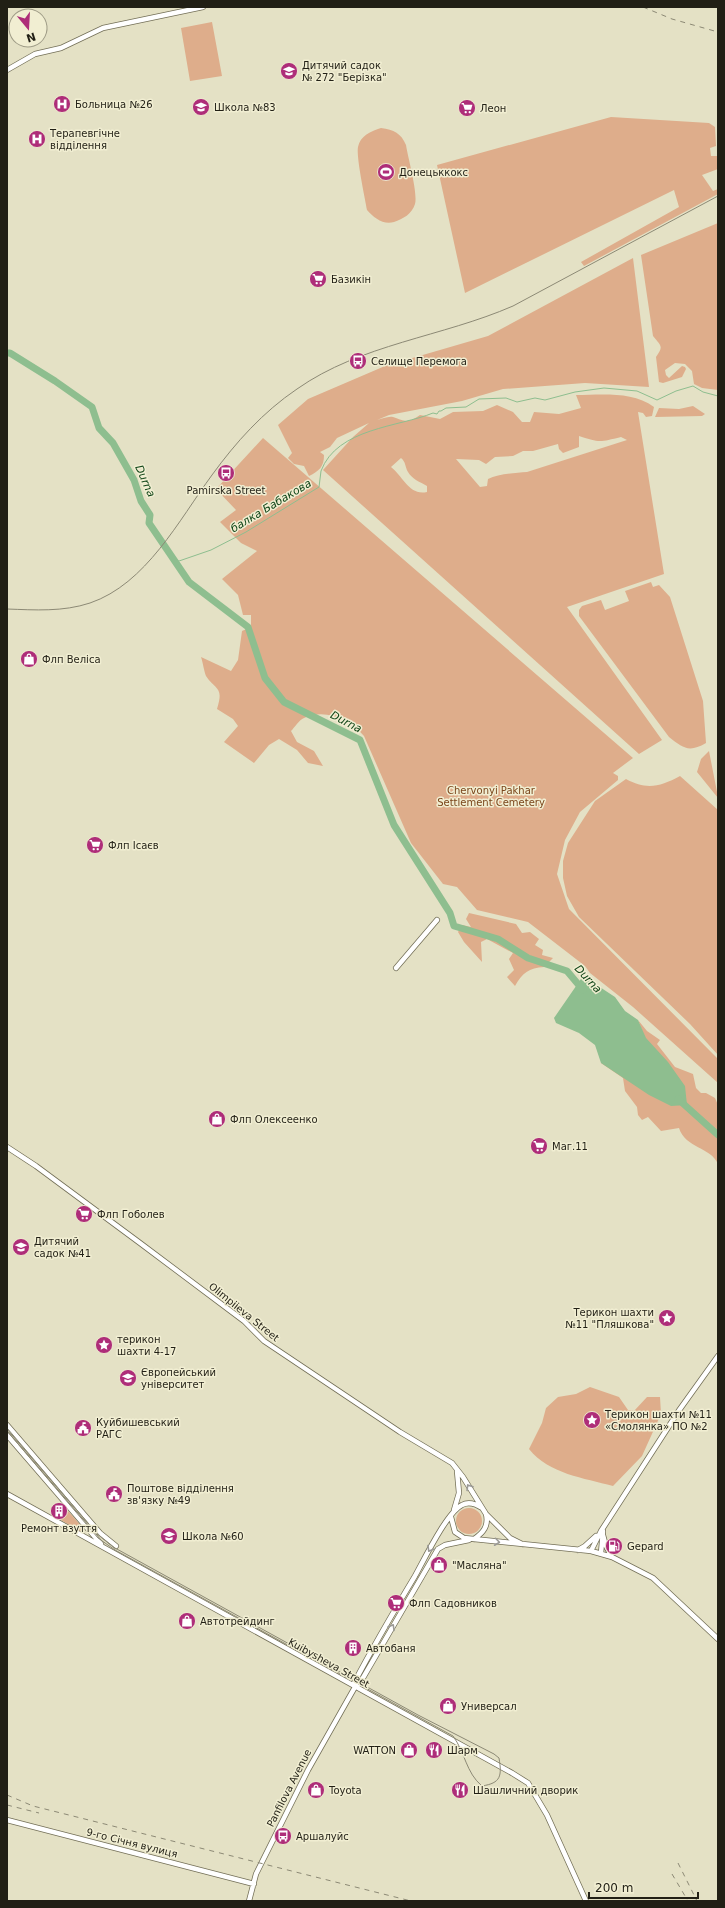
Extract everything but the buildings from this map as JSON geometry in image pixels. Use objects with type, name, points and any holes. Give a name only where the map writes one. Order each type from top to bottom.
[{"type":"main road","points":[[7,70],[36,54],[60,48],[103,28],[203,7]]},
{"type":"main road","points":[[396,968],[437,920]]},
{"type":"main road","name":"Olimpiieva Street","points":[[7,1147],[36,1166],[153,1252],[244,1321],[264,1341],[336,1390],[456,1467]]},
{"type":"main road","points":[[591,1551],[605,1526],[680,1409],[718,1356]]},
{"type":"main road","points":[[7,1425],[100,1533],[116,1546]]},
{"type":"main road","points":[[7,1435],[105,1548]]},
{"type":"main road","points":[[456,1467],[486,1514],[510,1538],[522,1544]]},
{"type":"main road","points":[[357,1686],[354,1683],[382,1632],[440,1532],[454,1511],[459,1493],[456,1467]]},
{"type":"main road","name":"Kuibysheva Street","points":[[7,1494],[357,1686],[528,1783],[547,1815],[586,1901]]},
{"type":"main road","points":[[454,1511],[466,1503],[476,1504],[482,1508]]},
{"type":"main road","points":[[357,1686],[438,1549],[479,1536],[485,1528],[487,1519],[486,1514]]},
{"type":"main road","points":[[451,1517],[455,1532],[464,1538],[591,1551],[612,1557],[653,1578],[718,1639]]},
{"type":"main road","points":[[578,1550],[589,1543],[602,1531]]},
{"type":"main road","points":[[601,1553],[602,1531]]},
{"type":"main road","points":[[602,1531],[606,1546],[612,1557]]},
{"type":"main road","name":"Panfilova Avenue","points":[[249,1901],[261,1864],[308,1770],[357,1686]]},
{"type":"main road","name":"9-го Січня вулиця","points":[[7,1820],[254,1884]]},
{"type":"green space","points":[[212,22],[222,76],[190,81],[181,28]]},
{"type":"green space","points":[[611,117],[709,123],[715,127],[716,146],[710,148],[711,156],[718,156],[718,169],[702,175],[713,191],[718,189],[718,194],[584,266],[581,262],[679,207],[674,190],[465,293],[437,165]]},
{"type":"green space","name":"Донецьккокс","points":[[381,128],[390,130],[399,135],[406,145],[416,199],[412,211],[404,218],[390,223],[382,222],[367,210],[358,159],[358,147],[361,140],[370,132]]},
{"type":"green space","points":[[718,223],[718,390],[702,388],[694,384],[692,371],[685,364],[675,363],[665,370],[666,375],[669,378],[682,366],[685,367],[686,369],[682,377],[663,383],[659,382],[656,357],[661,348],[653,336],[641,255]]},
{"type":"green space","points":[[633,258],[649,387],[585,383],[503,389],[462,401],[389,415],[377,420],[393,417],[407,421],[420,415],[440,419],[453,412],[483,411],[497,405],[513,412],[522,422],[530,422],[534,412],[559,414],[581,408],[576,395],[627,396],[636,398],[654,407],[652,416],[646,417],[643,413],[638,412],[664,574],[567,607],[662,740],[639,754],[323,470],[353,437],[369,423],[337,438],[330,447],[320,452],[324,455],[322,466],[309,476],[304,466],[294,464],[288,458],[292,453],[278,425],[308,399],[385,366],[488,336]],"holes":[[[579,436],[596,441],[604,441],[621,437],[627,440],[527,472],[492,477],[488,479],[487,486],[480,487],[456,459],[479,460],[486,464],[495,457],[513,456],[523,451],[533,451],[558,444],[559,449],[563,453],[579,447]],[[401,458],[412,477],[427,486],[427,492],[415,491],[391,467]]]},
{"type":"green space","points":[[693,406],[705,414],[702,416],[655,417],[659,408],[679,409]]},
{"type":"green space","name":"Chervonyi Pakhar Settlement Cemetery","points":[[263,438],[633,758],[613,773],[618,776],[618,780],[580,812],[565,840],[557,874],[569,909],[718,1059],[718,1083],[633,1007],[590,973],[585,966],[528,922],[477,910],[457,887],[443,884],[411,843],[364,736],[352,725],[337,717],[321,714],[312,715],[302,719],[291,731],[297,742],[314,751],[323,766],[308,763],[297,750],[279,739],[269,745],[254,763],[224,742],[238,726],[233,719],[217,709],[220,696],[219,692],[206,676],[201,657],[231,671],[238,660],[242,631],[251,627],[251,615],[243,615],[238,595],[222,579],[257,551],[241,543],[220,522],[236,510],[216,489]]},
{"type":"green space","points":[[651,582],[653,587],[659,585],[670,597],[703,701],[706,743],[695,748],[686,748],[669,737],[579,616],[579,610],[582,606],[601,600],[605,610],[629,601],[625,591]]},
{"type":"green space","points":[[709,751],[718,798],[697,772],[701,759]]},
{"type":"green space","points":[[680,776],[718,810],[718,1055],[690,1024],[579,917],[567,896],[563,878],[563,861],[568,843],[595,801],[626,779],[640,785],[653,786],[666,783]]},
{"type":"green space","points":[[469,913],[516,924],[522,933],[530,932],[539,939],[535,945],[543,950],[542,955],[553,958],[544,967],[526,972],[515,986],[507,977],[514,970],[509,959],[513,953],[487,939],[481,942],[482,962],[464,942],[458,932],[462,925],[471,927],[466,919]]},
{"type":"green space","points":[[638,1020],[647,1031],[660,1040],[657,1044],[675,1067],[693,1074],[696,1088],[701,1093],[706,1093],[715,1098],[718,1105],[718,1164],[715,1158],[710,1154],[687,1140],[682,1135],[679,1128],[661,1131],[648,1117],[642,1120],[638,1115],[637,1107],[625,1091],[623,1078],[601,1063],[645,1038]]},
{"type":"green space","points":[[590,1387],[619,1397],[628,1410],[634,1411],[647,1397],[660,1397],[661,1414],[642,1456],[613,1486],[557,1470],[546,1464],[529,1449],[542,1423],[546,1408],[558,1397],[576,1394]]},
{"type":"green space","points":[[469,1508],[478,1512],[482,1521],[478,1530],[469,1534],[460,1530],[456,1521],[460,1512]]},
{"type":"green space","points":[[62,1510],[68,1511],[84,1529],[81,1532],[56,1517]]},
{"type":"shaded area","points":[[583,976],[615,997],[625,1011],[638,1020],[646,1038],[668,1062],[685,1086],[687,1105],[671,1106],[649,1095],[601,1063],[595,1045],[579,1033],[556,1023],[554,1018]]},
{"type":"waterway","name":"Durna","points":[[7,353],[10,353],[55,381],[92,407],[99,428],[113,443],[134,480],[141,501],[150,515],[149,523],[189,582],[248,627],[265,678],[284,702],[360,740],[394,825],[450,913],[454,926],[498,939],[528,958],[567,971],[583,990]]},
{"type":"waterway","name":"балка Бабакова","points":[[173,560],[179,561],[211,550],[246,532],[319,487],[321,471],[329,457],[340,446],[355,437],[370,431],[433,413],[437,414],[439,411],[446,408],[466,407],[479,399],[506,398],[517,402],[535,398],[545,400],[575,392],[604,388],[637,391],[657,400],[676,391],[693,386],[703,392],[718,396]]},
{"type":"waterway","name":"Durna","points":[[678,1099],[718,1135]]},
{"type":"tram line","points":[[7,609],[49,610],[80,606],[110,594],[128,581],[145,566],[160,549],[221,463],[240,439],[261,418],[285,398],[322,374],[348,361],[375,351],[486,317],[513,306],[718,196]]},
{"type":"tram line","points":[[7,1428],[88,1523],[100,1536],[115,1548],[418,1715],[494,1754],[499,1758],[500,1774],[497,1781],[482,1786],[477,1781],[472,1775],[453,1736],[115,1550],[98,1538],[7,1431]]},
{"type":"railway","points":[[643,7],[672,19],[718,32]]},
{"type":"railway","points":[[7,1795],[33,1806],[411,1901]]},
{"type":"railway","points":[[7,1805],[39,1813]]},
{"type":"railway","points":[[678,1863],[697,1901]]},
{"type":"railway","points":[[672,1874],[688,1901]]},
{"type":"place","name":"Дитячий садок № 272 \"Берізка\"","points":[[289,71]]},
{"type":"place","name":"Больница №26","points":[[62,104]]},
{"type":"place","name":"Школа №83","points":[[201,107]]},
{"type":"place","name":"Леон","points":[[467,108]]},
{"type":"place","name":"Терапевгічне відділення","points":[[37,139]]},
{"type":"place","name":"Донецьккокс","points":[[386,172]]},
{"type":"place","name":"Базикін","points":[[318,279]]},
{"type":"place","name":"Селище Перемога","points":[[358,361]]},
{"type":"place","name":"Pamirska Street","points":[[226,473]]},
{"type":"place","name":"Флп Веліса","points":[[29,659]]},
{"type":"place","name":"Флп Ісаєв","points":[[95,845]]},
{"type":"place","name":"Флп Олексеенко","points":[[217,1119]]},
{"type":"place","name":"Маг.11","points":[[539,1146]]},
{"type":"place","name":"Флп Гоболев","points":[[84,1214]]},
{"type":"place","name":"Дитячий садок №41","points":[[21,1247]]},
{"type":"place","name":"Терикон шахти №11 \"Пляшкова\"","points":[[667,1318]]},
{"type":"place","name":"терикон шахти 4-17","points":[[104,1345]]},
{"type":"place","name":"Європейський університет","points":[[128,1378]]},
{"type":"place","name":"Терикон шахти №11 «Смолянка» ПО №2","points":[[592,1420]]},
{"type":"place","name":"Куйбишевський РАГС","points":[[83,1428]]},
{"type":"place","name":"Поштове відділення зв'язку №49","points":[[114,1494]]},
{"type":"place","name":"Ремонт взуття","points":[[59,1511]]},
{"type":"place","name":"Школа №60","points":[[169,1536]]},
{"type":"place","name":"Gepard","points":[[614,1546]]},
{"type":"place","name":"\"Масляна\"","points":[[439,1565]]},
{"type":"place","name":"Флп Садовников","points":[[396,1603]]},
{"type":"place","name":"Автотрейдинг","points":[[187,1621]]},
{"type":"place","name":"Автобаня","points":[[353,1648]]},
{"type":"place","name":"Универсал","points":[[448,1706]]},
{"type":"place","name":"WATTON","points":[[409,1750]]},
{"type":"place","name":"Шарм","points":[[434,1750]]},
{"type":"place","name":"Toyota","points":[[316,1790]]},
{"type":"place","name":"Шашличний дворик","points":[[460,1790]]},
{"type":"place","name":"Аршалуйс","points":[[283,1836]]}]
